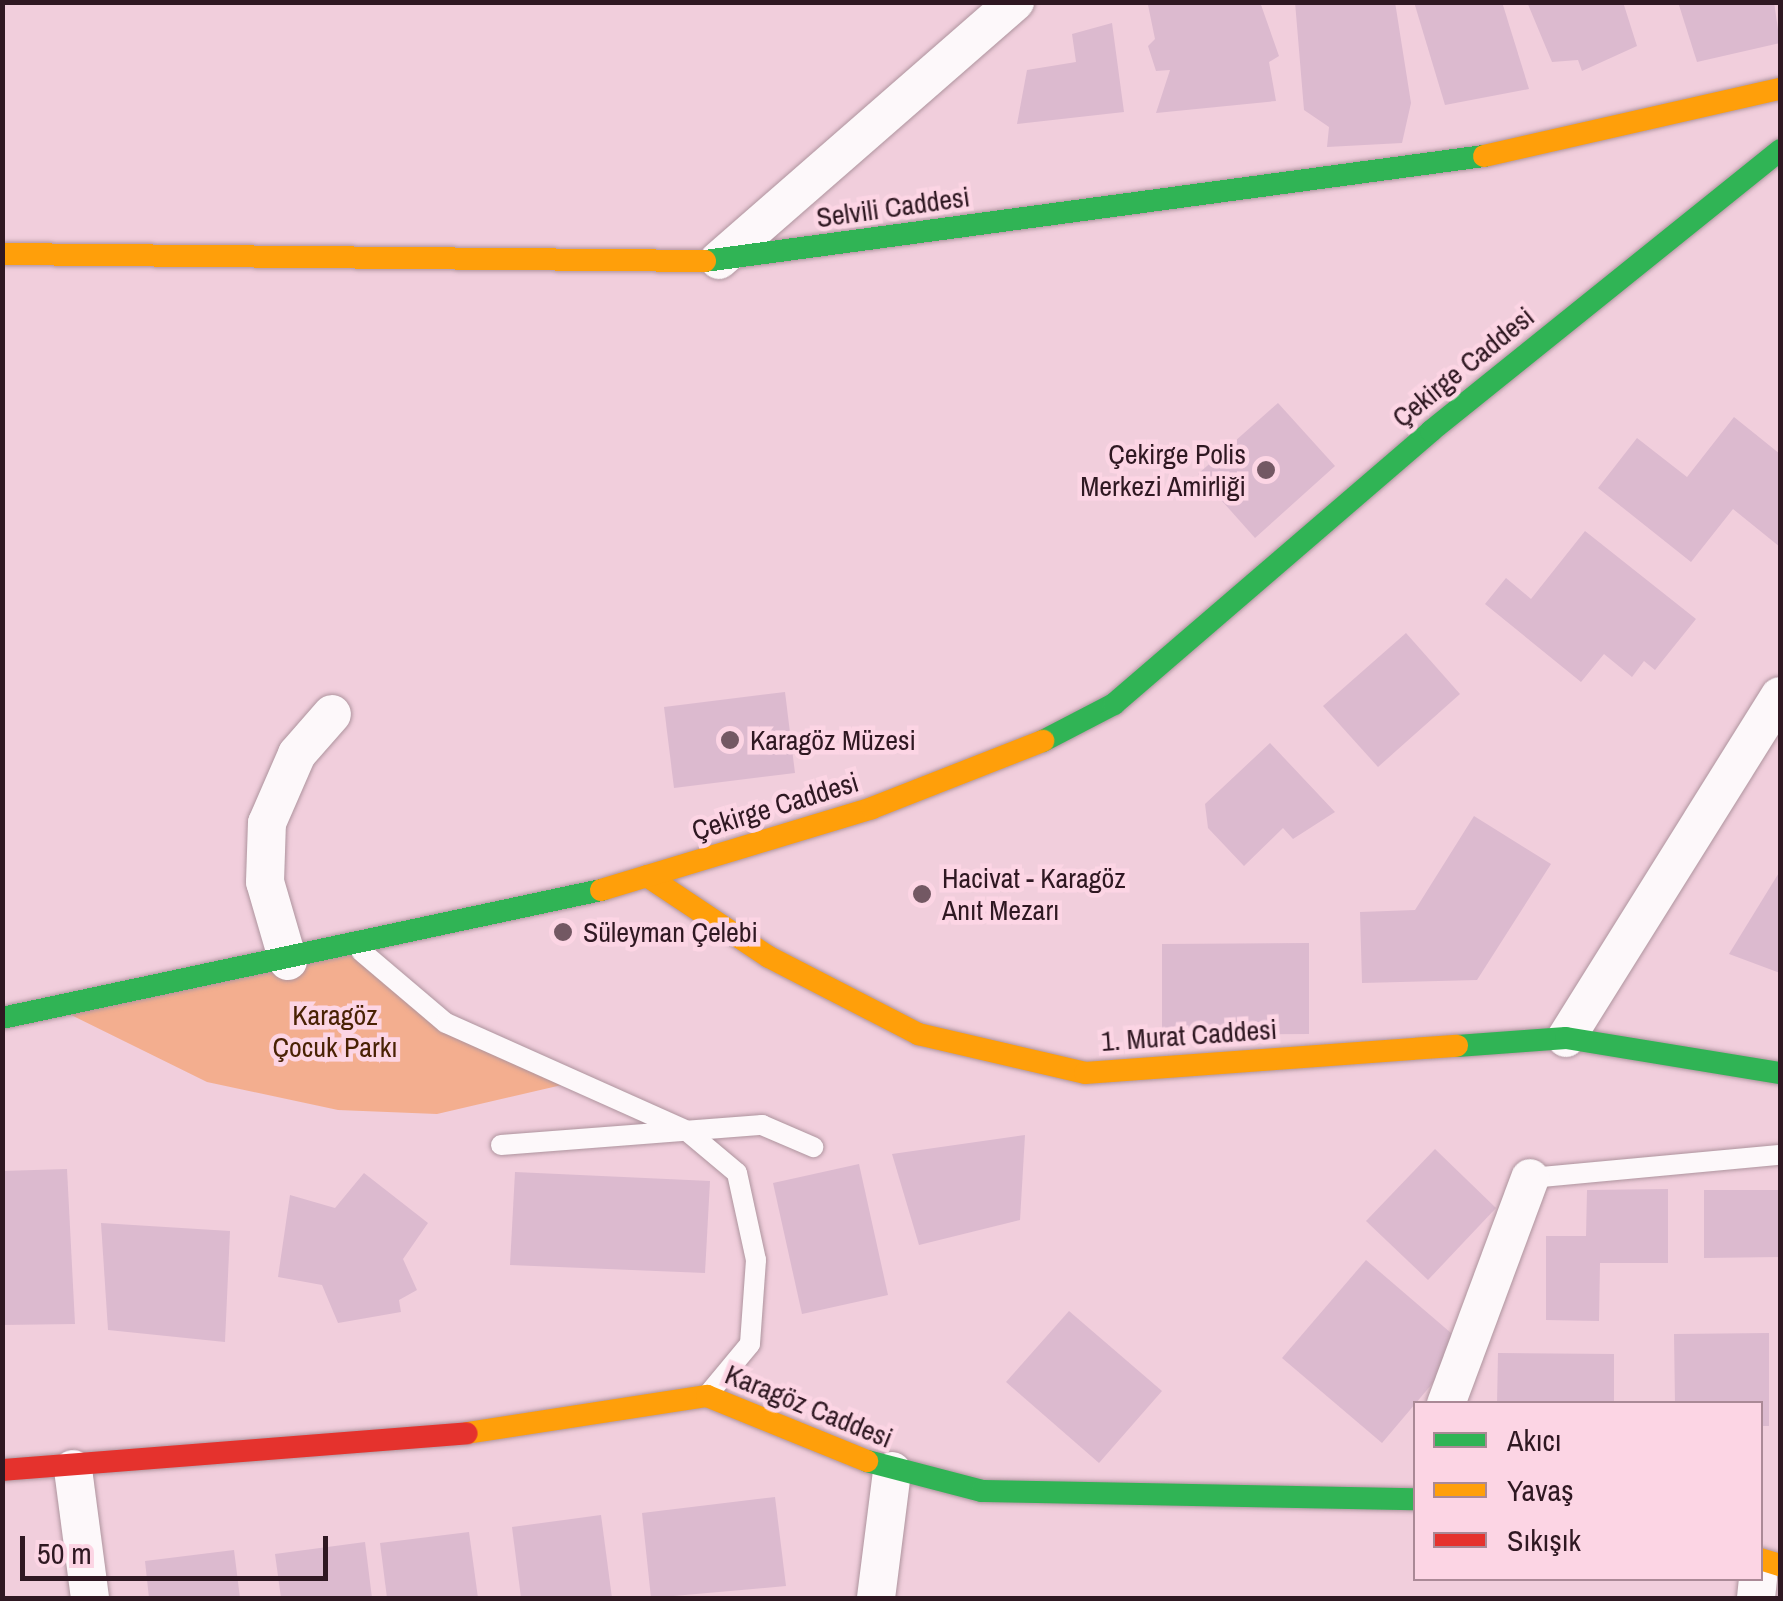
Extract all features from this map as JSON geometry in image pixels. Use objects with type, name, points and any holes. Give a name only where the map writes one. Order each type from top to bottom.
[{"type":"street","points":[[718,261],[1015,2]]},
{"type":"street","name":"Selvili Caddesi","points":[[2,254],[718,261],[1479,157],[1780,88]]},
{"type":"street","name":"Çekirge Caddesi","points":[[2,1018],[288,961],[647,876],[979,769],[1114,704],[1431,431],[1780,150]]},
{"type":"street","points":[[1566,1038],[1780,696]]},
{"type":"street","points":[[288,961],[266,882],[268,822],[297,754],[332,714]]},
{"type":"street","name":"1. Murat Caddesi","points":[[647,876],[769,957],[918,1034],[1085,1073],[1566,1038],[1780,1073]]},
{"type":"street","points":[[1447,1401],[1530,1178]]},
{"type":"street","name":"Karagöz Caddesi","points":[[2,1470],[73,1469],[476,1432],[708,1396],[892,1472],[982,1490],[1413,1494]]},
{"type":"street","points":[[73,1469],[90,1598]]},
{"type":"street","points":[[876,1598],[892,1472]]},
{"type":"lane","points":[[356,946],[446,1023],[688,1130],[737,1174],[756,1260],[750,1344],[708,1396]]},
{"type":"lane","points":[[501,1144],[762,1126],[813,1147]]},
{"type":"lane","points":[[1530,1178],[1780,1155]]},
{"type":"green space","name":"Karagöz Çocuk Parkı","points":[[356,946],[446,1023],[579,1081],[437,1114],[338,1110],[207,1082],[61,1010]]},
{"type":"building","points":[[1260,2],[1279,56],[1269,62],[1276,101],[1156,113],[1170,70],[1156,71],[1148,46],[1155,39],[1148,5]]},
{"type":"building","points":[[1295,2],[1395,2],[1411,103],[1402,143],[1327,147],[1329,127],[1304,110]]},
{"type":"building","points":[[1414,2],[1502,2],[1529,89],[1445,105]]},
{"type":"building","points":[[1527,2],[1623,2],[1637,46],[1582,71],[1578,60],[1552,62]]},
{"type":"building","points":[[1678,2],[1774,2],[1780,43],[1697,62]]},
{"type":"building","points":[[1112,23],[1124,112],[1017,124],[1027,70],[1076,62],[1072,34]]},
{"type":"building","name":"Çekirge Polis Merkezi Amirliği","points":[[1278,403],[1335,466],[1255,538],[1198,474]]},
{"type":"building","points":[[1734,417],[1780,454],[1780,547],[1733,509],[1691,562],[1598,488],[1637,438],[1687,477]]},
{"type":"building","points":[[1585,531],[1696,619],[1655,670],[1644,661],[1632,677],[1604,654],[1581,682],[1485,604],[1506,578],[1531,599]]},
{"type":"building","points":[[1406,633],[1460,694],[1378,767],[1323,706]]},
{"type":"building","name":"Karagöz Müzesi","points":[[785,692],[795,773],[674,788],[664,707]]},
{"type":"building","points":[[1270,743],[1335,812],[1293,839],[1283,828],[1244,866],[1208,828],[1205,804]]},
{"type":"building","points":[[1474,816],[1551,864],[1477,980],[1362,983],[1360,912],[1415,910]]},
{"type":"building","points":[[1780,871],[1780,973],[1729,954]]},
{"type":"building","points":[[1309,943],[1309,1034],[1162,1035],[1162,944]]},
{"type":"building","points":[[1025,1135],[1020,1220],[919,1245],[892,1154]]},
{"type":"building","points":[[1435,1149],[1496,1208],[1428,1280],[1366,1221]]},
{"type":"building","points":[[859,1164],[888,1295],[802,1314],[773,1183]]},
{"type":"building","points":[[67,1169],[75,1324],[2,1325],[2,1171]]},
{"type":"building","points":[[515,1172],[710,1181],[705,1273],[510,1265]]},
{"type":"building","points":[[364,1173],[428,1223],[403,1259],[417,1290],[399,1300],[401,1312],[338,1323],[322,1285],[278,1277],[290,1195],[335,1208]]},
{"type":"building","points":[[1668,1189],[1668,1263],[1600,1263],[1599,1321],[1546,1320],[1546,1236],[1586,1236],[1587,1190]]},
{"type":"building","points":[[1704,1190],[1780,1190],[1780,1257],[1704,1258]]},
{"type":"building","points":[[101,1223],[230,1231],[225,1342],[108,1330]]},
{"type":"building","points":[[1366,1260],[1465,1345],[1418,1401],[1413,1401],[1413,1406],[1382,1443],[1282,1358]]},
{"type":"building","points":[[1069,1311],[1162,1391],[1099,1463],[1006,1382]]},
{"type":"building","points":[[1769,1333],[1769,1426],[1763,1426],[1763,1401],[1675,1401],[1674,1334]]},
{"type":"building","points":[[1498,1353],[1614,1354],[1614,1401],[1497,1401]]},
{"type":"building","points":[[775,1497],[786,1586],[651,1598],[642,1513]]},
{"type":"building","points":[[601,1515],[612,1598],[521,1598],[512,1527]]},
{"type":"building","points":[[469,1532],[478,1598],[387,1598],[380,1543]]},
{"type":"building","points":[[365,1542],[372,1598],[281,1598],[275,1554]]},
{"type":"building","points":[[234,1550],[240,1598],[149,1598],[145,1561]]},
{"type":"traffic: fast","points":[[1043,741],[1114,704],[1431,431],[1780,150]]},
{"type":"traffic: fast","points":[[705,261],[1484,156]]},
{"type":"traffic: fast","points":[[2,1018],[601,890]]},
{"type":"traffic: fast","points":[[1457,1046],[1566,1038],[1780,1073]]},
{"type":"traffic: fast","points":[[867,1461],[982,1491],[1413,1499]]},
{"type":"traffic: slow","points":[[1484,156],[1780,89]]},
{"type":"traffic: slow","points":[[2,254],[705,261]]},
{"type":"traffic: slow","points":[[601,890],[872,808],[1043,741]]},
{"type":"traffic: slow","points":[[647,876],[769,957],[918,1034],[1085,1073],[1457,1046]]},
{"type":"traffic: slow","points":[[467,1433],[707,1396],[867,1461]]},
{"type":"traffic: slow","points":[[1763,1560],[1780,1565]]},
{"type":"traffic: jam","points":[[2,1470],[467,1433]]},
{"type":"place","name":"Çekirge Polis Merkezi Amirliği","points":[[1266,470]]},
{"type":"place","name":"Karagöz Müzesi","points":[[730,740]]},
{"type":"place","name":"Hacivat - Karagöz Anıt Mezarı","points":[[922,894]]},
{"type":"place","name":"Süleyman Çelebi","points":[[563,932]]}]
